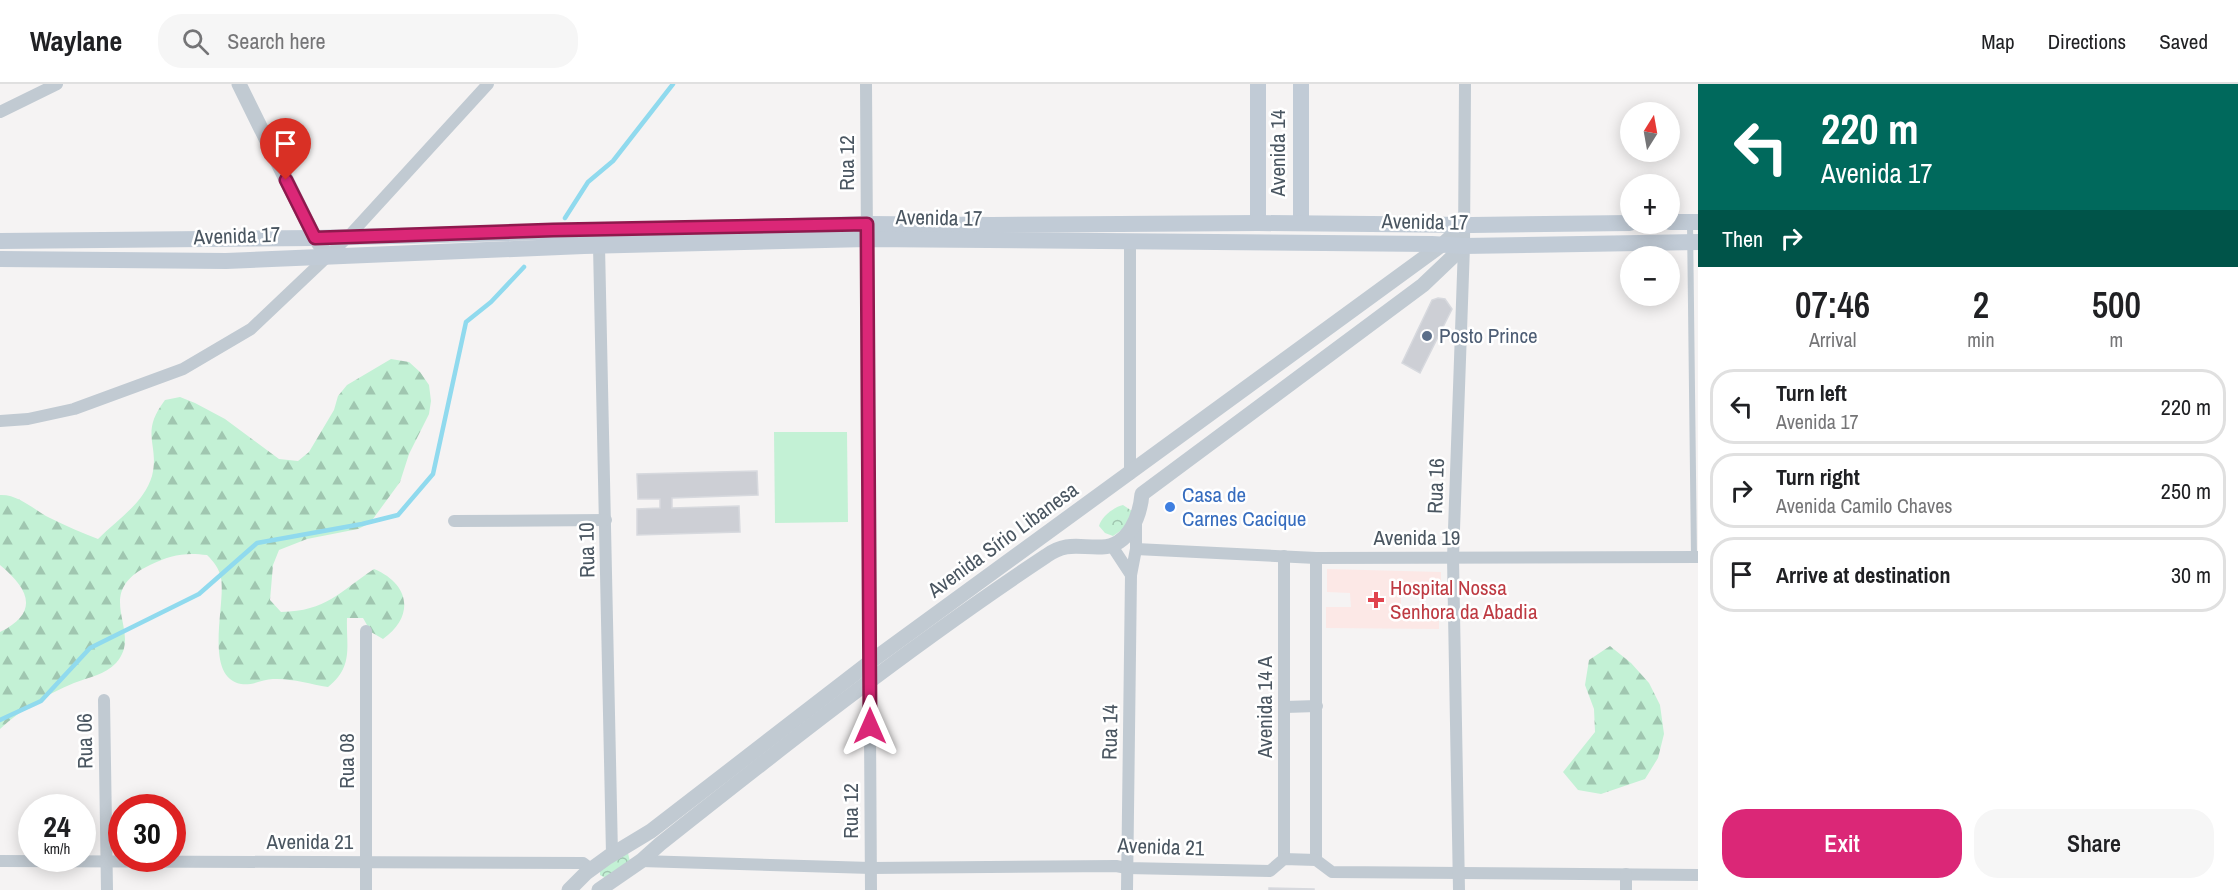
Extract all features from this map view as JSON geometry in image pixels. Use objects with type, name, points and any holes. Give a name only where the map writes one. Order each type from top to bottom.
[{"type":"main road","name":"Avenida 14","points":[[1258,84],[1258,223]]},
{"type":"main road","name":"Avenida 14","points":[[1301,84],[1301,223]]},
{"type":"main road","name":"Avenida 17","points":[[5,259],[226,261],[597,239],[1004,225],[1301,223],[1464,225],[1620,222]]},
{"type":"main road","name":"Avenida 17","points":[[867,231],[1130,242],[1464,246],[1694,242]]},
{"type":"main road","name":"Avenida 17","points":[[5,241],[348,237],[597,239]]},
{"type":"main road","points":[[5,241],[5,259]]},
{"type":"street","points":[[0,112],[57,84]]},
{"type":"street","points":[[239,84],[315,238],[327,255]]},
{"type":"street","points":[[0,421],[28,419],[74,409],[183,369],[251,329],[348,237],[488,84]]},
{"type":"street","name":"Rua 12","points":[[866,84],[871,890]]},
{"type":"street","name":"Rua 16","points":[[1459,890],[1453,558],[1464,246],[1465,84]]},
{"type":"street","name":"Avenida Sírio Libanesa","points":[[569,890],[591,869],[651,831],[870,662],[1443,244],[1464,225]]},
{"type":"street","name":"Rua 10","points":[[597,239],[606,520],[612,854]]},
{"type":"street","points":[[1130,242],[1130,474],[1139,479],[1143,486],[1141,508],[1136,524],[1112,546],[1131,575]]},
{"type":"street","points":[[1142,494],[1423,285],[1464,246]]},
{"type":"street","points":[[1073,514],[1069,529],[1074,540],[1083,545]]},
{"type":"street","points":[[454,521],[606,520]]},
{"type":"street","name":"Rua 14","points":[[1127,890],[1131,575],[1136,549],[1136,524]]},
{"type":"street","name":"Avenida Sírio Libanesa","points":[[604,889],[870,679],[1050,553],[1067,546],[1083,545],[1101,548],[1112,546]]},
{"type":"street","name":"Avenida 19","points":[[1136,549],[1317,558],[1696,557]]},
{"type":"street","name":"Avenida 14 A","points":[[1284,556],[1286,707],[1284,859]]},
{"type":"street","points":[[1316,860],[1317,558]]},
{"type":"street","name":"Rua 08","points":[[366,631],[366,890]]},
{"type":"street","name":"Rua 06","points":[[104,700],[106,890]]},
{"type":"street","points":[[1286,707],[1317,706]]},
{"type":"street","points":[[629,843],[641,848],[641,861]]},
{"type":"street","name":"Avenida 21","points":[[641,861],[871,868],[1104,866],[1270,871],[1284,859],[1316,860],[1332,872],[1698,875]]},
{"type":"street","name":"Avenida 21","points":[[0,861],[583,863],[591,869]]},
{"type":"street","points":[[591,869],[593,882],[604,889]]},
{"type":"street","points":[[1626,874],[1626,890]]},
{"type":"lane","points":[[1694,222],[1696,557]]},
{"type":"shaded area","name":"Hospital Nossa Senhora da Abadia","points":[[1327,569],[1441,572],[1441,592],[1401,590],[1401,607],[1439,607],[1439,629],[1326,628],[1326,607],[1351,607],[1350,593],[1327,592]]},
{"type":"green space","points":[[391,359],[409,362],[420,372],[429,385],[431,401],[429,414],[409,454],[400,482],[370,523],[358,529],[307,539],[279,550],[273,565],[270,600],[281,612],[310,608],[332,599],[374,569],[395,583],[404,601],[404,611],[393,630],[383,639],[371,632],[363,618],[347,618],[345,664],[328,687],[280,679],[241,684],[229,679],[219,654],[222,590],[218,568],[207,555],[185,554],[171,557],[150,565],[132,576],[123,588],[120,600],[125,638],[123,651],[116,663],[102,673],[45,697],[0,729],[0,632],[21,616],[26,600],[18,583],[0,565],[0,495],[14,497],[50,518],[98,539],[136,503],[148,486],[154,465],[153,422],[165,400],[180,397],[195,403],[225,419],[279,459],[298,461],[309,452],[334,410],[338,396],[347,385]]},
{"type":"green space","points":[[774,432],[847,432],[848,522],[775,523]]},
{"type":"green space","points":[[1123,505],[1132,511],[1129,525],[1113,536],[1105,533],[1099,526],[1102,519],[1112,510]]},
{"type":"green space","points":[[1610,646],[1631,663],[1649,683],[1660,705],[1664,734],[1658,758],[1645,779],[1601,794],[1578,790],[1563,772],[1595,732],[1594,709],[1585,685],[1589,660]]},
{"type":"green space","points":[[628,853],[630,862],[605,878],[600,875],[600,868]]},
{"type":"building","name":"Posto Prince","points":[[1445,299],[1452,309],[1420,373],[1402,363],[1432,300]]},
{"type":"building","points":[[757,471],[758,495],[672,498],[672,508],[739,506],[740,532],[637,535],[637,509],[660,508],[660,499],[638,499],[637,474]]},
{"type":"building","points":[[1269,888],[1314,889],[1314,890],[1269,890]]},
{"type":"waterway","points":[[565,218],[588,182],[613,161],[673,84]]},
{"type":"waterway","points":[[0,720],[41,701],[90,648],[199,594],[257,543],[362,524],[398,515],[433,474],[466,322],[491,302],[524,267]]},
{"type":"place","name":"Posto Prince","points":[[1427,336]]},
{"type":"place","name":"Casa de Carnes Cacique","points":[[1170,507]]},
{"type":"place","name":"Hospital Nossa Senhora da Abadia","points":[[1376,600]]},
{"type":"route","points":[[286,180],[315,238],[553,230],[867,224],[870,726]]}]
